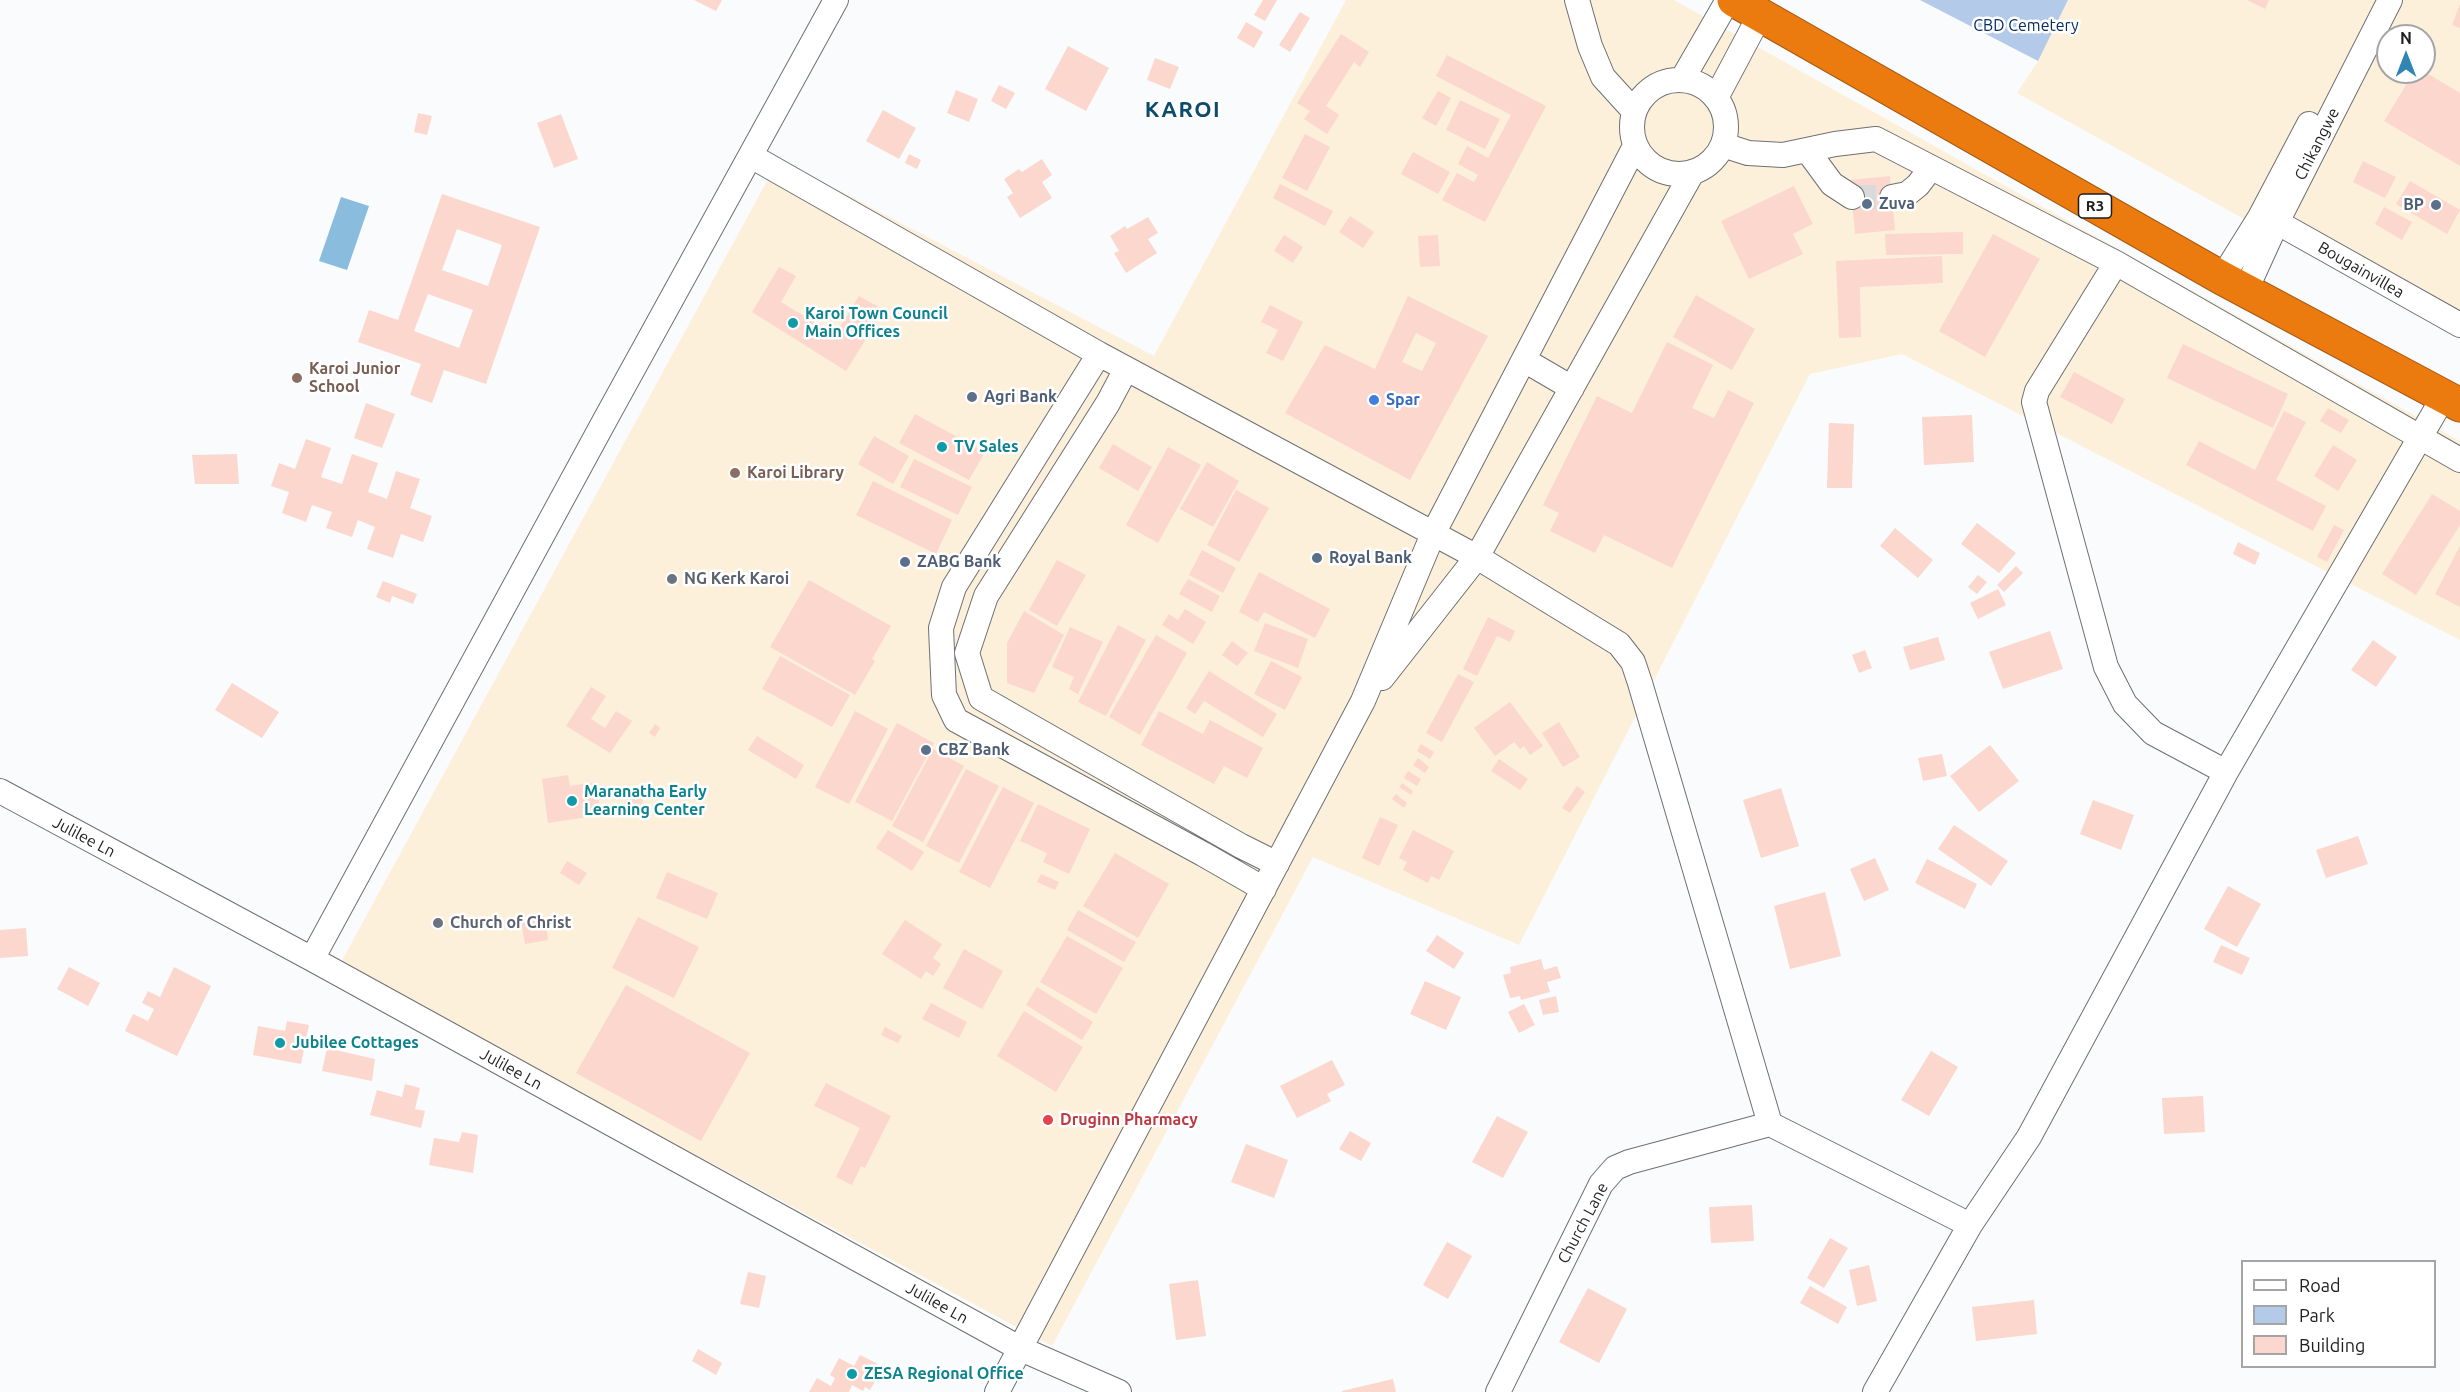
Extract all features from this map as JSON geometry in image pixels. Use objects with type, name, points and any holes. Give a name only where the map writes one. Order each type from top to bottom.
[{"type":"highway","name":"R3","points":[[1747,7],[2234,284],[2452,400]]},
{"type":"street","points":[[312,959],[604,420],[836,0]]},
{"type":"street","points":[[1577,0],[1590,46],[1603,77],[1633,110]]},
{"type":"street","points":[[1683,78],[1728,0]]},
{"type":"street","name":"Chikangwe","points":[[2269,218],[2374,0]]},
{"type":"street","name":"Chikangwe","points":[[2234,284],[2390,0]]},
{"type":"street","points":[[1717,96],[1747,7]]},
{"type":"street","points":[[1683,78],[1702,84],[1717,96],[1726,114],[1727,134],[1713,162],[1692,173],[1669,174],[1649,164],[1635,146],[1630,128],[1633,110],[1653,86],[1683,78]]},
{"type":"street","points":[[1723,145],[1748,153],[1783,155],[1876,139],[2116,263],[2460,459]]},
{"type":"street","points":[[997,1392],[1363,701],[1433,534],[1635,146]]},
{"type":"street","points":[[1808,150],[1832,184],[1852,197]]},
{"type":"street","points":[[751,156],[1126,369],[1477,557],[1619,644],[1633,662],[1770,1124],[1970,1225]]},
{"type":"street","points":[[1892,197],[1907,194],[1918,186],[1931,168]]},
{"type":"street","points":[[1363,701],[1477,557],[1692,173]]},
{"type":"street","name":"Bougainvillea","points":[[2269,218],[2460,325]]},
{"type":"street","points":[[2116,263],[2037,391],[2034,402],[2106,667],[2126,704],[2153,733],[2226,772]]},
{"type":"street","points":[[1100,354],[954,587],[941,628],[944,695],[956,720],[1203,854],[1264,890]]},
{"type":"street","points":[[1524,360],[1572,388]]},
{"type":"street","points":[[1126,369],[986,596],[967,653],[981,698],[1240,846],[1277,864]]},
{"type":"street","points":[[1875,1392],[1970,1225],[2029,1137],[2226,772],[2419,437],[2452,400]]},
{"type":"street","points":[[1002,510],[1029,528]]},
{"type":"street","points":[[1024,757],[1038,731]]},
{"type":"street","name":"Julilee Ln","points":[[0,791],[312,959],[1021,1349],[1119,1392]]},
{"type":"street","name":"Church Lane","points":[[1498,1392],[1601,1184],[1615,1168],[1629,1162],[1770,1124]]},
{"type":"shaded area","points":[[1346,0],[1674,0],[2460,441],[2460,640],[1902,354],[1810,374],[1519,945],[1313,857],[1052,1346],[340,964],[779,159],[1154,356]]},
{"type":"shaded area","points":[[2068,0],[2460,0],[2460,339],[2017,93],[2038,61]]},
{"type":"shaded area","points":[[341,197],[369,206],[347,270],[319,261]]},
{"type":"green space","name":"CBD Cemetery","points":[[1920,0],[2068,0],[2038,61]]},
{"type":"building","points":[[694,0],[722,0],[716,11]]},
{"type":"building","points":[[1263,0],[1277,0],[1265,21],[1254,15]]},
{"type":"building","points":[[2247,0],[2269,0],[2265,9]]},
{"type":"building","points":[[2460,4],[2460,28],[2452,25]]},
{"type":"building","points":[[1300,12],[1310,18],[1290,52],[1279,45]]},
{"type":"building","points":[[1246,22],[1263,32],[1254,48],[1237,38]]},
{"type":"building","points":[[1341,34],[1369,52],[1360,67],[1354,62],[1326,106],[1339,115],[1327,134],[1304,119],[1310,111],[1297,103]]},
{"type":"building","points":[[1068,46],[1109,68],[1086,111],[1045,89]]},
{"type":"building","points":[[1447,55],[1546,106],[1485,222],[1442,200],[1457,173],[1474,182],[1478,175],[1458,164],[1467,146],[1488,158],[1511,115],[1436,76]]},
{"type":"building","points":[[1155,58],[1179,67],[1170,89],[1147,80]]},
{"type":"building","points":[[2436,79],[2460,93],[2460,166],[2384,121],[2407,84],[2436,84]]},
{"type":"building","points":[[999,85],[1015,93],[1006,109],[991,101]]},
{"type":"building","points":[[956,90],[978,99],[969,122],[947,113]]},
{"type":"building","points":[[1438,91],[1451,98],[1436,126],[1422,118]]},
{"type":"building","points":[[1460,100],[1500,119],[1485,149],[1446,130]]},
{"type":"building","points":[[883,110],[916,128],[899,159],[866,141]]},
{"type":"building","points":[[418,113],[432,116],[427,135],[414,132]]},
{"type":"building","points":[[561,114],[578,159],[554,168],[537,123]]},
{"type":"building","points":[[1305,134],[1330,147],[1307,191],[1282,178]]},
{"type":"building","points":[[1413,152],[1450,172],[1438,194],[1401,174]]},
{"type":"building","points":[[909,154],[921,160],[917,169],[905,163]]},
{"type":"building","points":[[1042,159],[1052,175],[1042,182],[1052,198],[1020,218],[1007,197],[1013,193],[1004,179],[1019,169],[1022,172]]},
{"type":"building","points":[[2363,161],[2396,177],[2385,198],[2353,182]]},
{"type":"building","points":[[1890,176],[1895,230],[1855,234],[1850,180]]},
{"type":"building","points":[[2410,181],[2460,210],[2447,234],[2396,204]]},
{"type":"building","points":[[1280,184],[1333,211],[1325,226],[1273,198]]},
{"type":"building","points":[[1794,186],[1813,224],[1793,234],[1803,254],[1749,279],[1721,221]]},
{"type":"building","points":[[442,194],[540,227],[486,384],[444,370],[432,403],[410,395],[421,364],[358,342],[369,310],[398,320]],"holes":[[[457,229],[502,245],[488,286],[442,270]],[[428,294],[473,310],[459,348],[414,331]]]},
{"type":"building","points":[[2384,207],[2412,222],[2402,240],[2375,224]]},
{"type":"building","points":[[1350,216],[1374,232],[1363,248],[1339,232]]},
{"type":"building","points":[[1148,217],[1158,233],[1148,239],[1157,253],[1126,273],[1114,253],[1119,251],[1110,236],[1125,226],[1127,229]]},
{"type":"building","points":[[1963,232],[1963,254],[1886,255],[1885,234]]},
{"type":"building","points":[[1993,234],[2040,259],[1985,357],[1939,331]]},
{"type":"building","points":[[1284,235],[1303,247],[1293,263],[1274,251]]},
{"type":"building","points":[[1438,235],[1440,266],[1420,267],[1418,236]]},
{"type":"building","points":[[1942,256],[1943,283],[1860,287],[1861,337],[1839,338],[1836,261]]},
{"type":"building","name":"Karoi Town Council Main Offices","points":[[779,267],[796,276],[781,302],[835,335],[859,296],[884,310],[846,371],[752,312]]},
{"type":"building","points":[[1696,295],[1755,329],[1732,370],[1673,337]]},
{"type":"building","name":"Spar","points":[[1408,296],[1488,336],[1410,480],[1285,413],[1325,345],[1375,369]],"holes":[[[1416,333],[1436,343],[1422,371],[1402,362]]]},
{"type":"building","points":[[1270,305],[1303,322],[1283,361],[1266,353],[1278,330],[1261,322]]},
{"type":"building","points":[[1667,342],[1713,365],[1692,408],[1714,418],[1728,390],[1754,403],[1672,568],[1604,535],[1595,553],[1550,531],[1559,513],[1543,505],[1597,396],[1632,413]]},
{"type":"building","points":[[2183,344],[2288,394],[2273,428],[2167,378]]},
{"type":"building","points":[[2074,372],[2125,399],[2112,424],[2060,397]]},
{"type":"building","name":"Karoi Junior School","points":[[366,403],[395,414],[382,448],[354,438]]},
{"type":"building","points":[[2328,408],[2349,420],[2341,433],[2320,421]]},
{"type":"building","points":[[2284,411],[2306,422],[2276,480],[2326,506],[2313,531],[2186,465],[2199,441],[2255,470]]},
{"type":"building","name":"TV Sales","points":[[915,414],[985,452],[969,480],[899,443]]},
{"type":"building","points":[[1972,415],[1974,462],[1924,465],[1922,417]]},
{"type":"building","points":[[1829,423],[1854,424],[1852,488],[1827,488]]},
{"type":"building","points":[[874,436],[909,456],[893,484],[858,464]]},
{"type":"building","points":[[306,439],[331,448],[321,477],[342,484],[352,454],[378,463],[368,492],[387,499],[396,471],[420,479],[410,508],[432,516],[423,542],[401,534],[393,558],[367,549],[375,527],[358,520],[352,537],[326,528],[332,512],[312,505],[306,522],[282,513],[289,492],[271,486],[279,463],[295,469]]},
{"type":"building","points":[[1113,444],[1152,467],[1138,491],[1099,468]]},
{"type":"building","points":[[2333,445],[2357,460],[2338,491],[2314,476]]},
{"type":"building","points":[[1168,447],[1201,465],[1158,543],[1126,525]]},
{"type":"building","points":[[237,454],[239,484],[195,484],[192,455]]},
{"type":"building","points":[[914,459],[972,487],[958,515],[900,487]]},
{"type":"building","points":[[1207,462],[1239,481],[1213,527],[1180,509]]},
{"type":"building","points":[[873,481],[952,520],[936,554],[856,515]]},
{"type":"building","points":[[1236,490],[1269,508],[1239,562],[1207,545]]},
{"type":"building","points":[[2432,494],[2460,511],[2460,525],[2416,595],[2382,574]]},
{"type":"building","points":[[1977,523],[2016,553],[1999,573],[1961,544]]},
{"type":"building","points":[[2334,525],[2344,530],[2327,562],[2317,557]]},
{"type":"building","points":[[1895,528],[1933,560],[1918,578],[1880,546]]},
{"type":"building","points":[[2238,542],[2260,553],[2255,565],[2233,554]]},
{"type":"building","points":[[2460,546],[2460,607],[2435,594]]},
{"type":"building","points":[[1202,550],[1236,568],[1223,593],[1189,575]]},
{"type":"building","points":[[1057,560],[1086,575],[1057,626],[1029,610]]},
{"type":"building","points":[[2016,566],[2023,573],[2004,592],[1997,585]]},
{"type":"building","points":[[1259,572],[1330,609],[1315,638],[1264,612],[1258,622],[1239,612]]},
{"type":"building","points":[[1978,575],[1987,582],[1977,594],[1968,587]]},
{"type":"building","points":[[1188,579],[1220,596],[1212,612],[1179,594]]},
{"type":"building","points":[[809,580],[891,626],[872,659],[875,661],[855,695],[770,647]]},
{"type":"building","points":[[383,581],[417,594],[413,604],[392,596],[390,603],[376,597]]},
{"type":"building","points":[[1998,589],[2006,605],[1978,619],[1970,603]]},
{"type":"building","points":[[1185,609],[1206,622],[1193,644],[1162,625],[1169,614],[1178,620]]},
{"type":"building","points":[[1024,611],[1064,635],[1034,693],[1007,683],[1007,643]]},
{"type":"building","points":[[1488,617],[1515,631],[1510,642],[1497,636],[1477,676],[1463,669]]},
{"type":"building","points":[[1265,623],[1308,639],[1298,668],[1254,651]]},
{"type":"building","points":[[1118,625],[1146,640],[1106,716],[1078,702]]},
{"type":"building","points":[[1070,627],[1103,642],[1078,694],[1069,689],[1074,677],[1052,667]]},
{"type":"building","points":[[2050,631],[2063,669],[2003,689],[1989,652]]},
{"type":"building","points":[[1156,635],[1187,653],[1140,735],[1109,717]]},
{"type":"building","points":[[1938,637],[1945,660],[1910,670],[1903,647]]},
{"type":"building","points":[[2373,640],[2397,657],[2376,687],[2351,670]]},
{"type":"building","points":[[1232,641],[1248,653],[1237,666],[1222,655]]},
{"type":"building","points":[[1865,650],[1872,668],[1859,673],[1852,655]]},
{"type":"building","points":[[780,656],[850,695],[832,727],[762,689]]},
{"type":"building","points":[[1271,661],[1302,677],[1285,710],[1254,694]]},
{"type":"building","points":[[1209,671],[1277,714],[1263,737],[1204,701],[1195,714],[1186,708]]},
{"type":"building","points":[[1458,674],[1474,682],[1442,742],[1426,733]]},
{"type":"building","points":[[232,683],[279,712],[262,738],[215,710]]},
{"type":"building","points":[[591,687],[606,696],[591,719],[605,728],[616,711],[632,721],[610,753],[566,726]]},
{"type":"building","points":[[1510,702],[1543,746],[1530,755],[1524,746],[1520,749],[1514,742],[1495,756],[1474,728]]},
{"type":"building","points":[[855,711],[888,729],[849,804],[815,787]]},
{"type":"building","points":[[1159,711],[1203,734],[1210,720],[1263,748],[1247,778],[1224,766],[1214,784],[1141,745]]},
{"type":"building","points":[[1559,722],[1580,757],[1563,767],[1542,733]]},
{"type":"building","points":[[897,723],[934,743],[892,821],[855,802]]},
{"type":"building","points":[[655,724],[660,728],[655,737],[649,733]]},
{"type":"building","points":[[757,736],[804,765],[796,779],[748,750]]},
{"type":"building","points":[[1421,744],[1434,752],[1430,759],[1417,751]]},
{"type":"building","points":[[1990,745],[2019,781],[1979,812],[1950,776]]},
{"type":"building","points":[[933,749],[964,766],[923,842],[892,826]]},
{"type":"building","points":[[1942,754],[1947,776],[1923,781],[1918,758]]},
{"type":"building","points":[[1418,758],[1429,767],[1425,773],[1413,765]]},
{"type":"building","points":[[1499,759],[1528,779],[1520,790],[1491,771]]},
{"type":"building","points":[[966,769],[999,786],[959,863],[926,846]]},
{"type":"building","points":[[1408,771],[1421,779],[1417,786],[1404,778]]},
{"type":"building","name":"Maranatha Early Learning Center","points":[[568,775],[570,786],[596,782],[601,815],[548,823],[542,779]]},
{"type":"building","points":[[1402,783],[1413,791],[1411,795],[1399,787]]},
{"type":"building","points":[[634,786],[647,794],[637,811],[624,803]]},
{"type":"building","points":[[1577,786],[1585,792],[1570,813],[1562,808]]},
{"type":"building","points":[[1003,787],[1034,803],[990,888],[959,872]]},
{"type":"building","points":[[1781,788],[1799,846],[1761,858],[1743,800]]},
{"type":"building","points":[[1396,794],[1407,803],[1404,808],[1392,799]]},
{"type":"building","points":[[2093,800],[2134,815],[2121,850],[2080,834]]},
{"type":"building","points":[[1038,804],[1090,829],[1069,874],[1043,862],[1047,853],[1020,841]]},
{"type":"building","points":[[1380,817],[1398,825],[1379,866],[1362,858]]},
{"type":"building","points":[[1954,825],[2008,861],[1991,886],[1938,849]]},
{"type":"building","points":[[888,830],[924,852],[912,871],[876,848]]},
{"type":"building","points":[[1413,830],[1454,851],[1439,880],[1431,876],[1428,883],[1403,870],[1407,862],[1399,858]]},
{"type":"building","points":[[2358,836],[2368,864],[2326,878],[2316,850]]},
{"type":"building","points":[[1115,853],[1169,884],[1138,938],[1083,906]]},
{"type":"building","points":[[1875,858],[1889,890],[1864,901],[1850,869]]},
{"type":"building","points":[[1927,859],[1977,884],[1965,909],[1915,883]]},
{"type":"building","points":[[567,861],[587,873],[579,885],[560,873]]},
{"type":"building","points":[[667,872],[718,893],[707,919],[656,898]]},
{"type":"building","points":[[1041,874],[1059,882],[1055,890],[1037,882]]},
{"type":"building","points":[[2228,886],[2261,904],[2237,947],[2204,929]]},
{"type":"building","points":[[1825,892],[1841,956],[1790,969],[1774,906]]},
{"type":"building","points":[[1078,910],[1136,942],[1124,962],[1067,930]]},
{"type":"building","points":[[638,917],[699,947],[674,998],[612,968]]},
{"type":"building","points":[[545,918],[548,940],[525,944],[521,921]]},
{"type":"building","points":[[905,920],[942,944],[933,958],[941,964],[933,976],[926,971],[921,979],[882,954]]},
{"type":"building","points":[[26,928],[28,956],[0,958],[0,930]]},
{"type":"building","points":[[1437,935],[1464,953],[1454,969],[1426,951]]},
{"type":"building","points":[[1067,936],[1123,968],[1096,1014],[1040,982]]},
{"type":"building","points":[[2221,945],[2250,958],[2242,975],[2213,962]]},
{"type":"building","points":[[964,949],[1003,971],[982,1009],[943,988]]},
{"type":"building","points":[[1541,959],[1544,970],[1557,966],[1561,978],[1547,982],[1550,992],[1521,1000],[1520,996],[1510,998],[1503,975],[1511,973],[1510,967]]},
{"type":"building","points":[[69,967],[100,983],[88,1006],[57,989]]},
{"type":"building","points":[[174,967],[211,986],[177,1056],[125,1031],[133,1014],[148,1021],[154,1009],[142,1003],[148,991],[160,997]]},
{"type":"building","points":[[1425,981],[1461,997],[1446,1030],[1410,1014]]},
{"type":"building","points":[[626,985],[750,1053],[701,1141],[576,1073]]},
{"type":"building","points":[[1037,987],[1093,1022],[1082,1040],[1026,1005]]},
{"type":"building","points":[[1556,996],[1559,1012],[1543,1015],[1539,1000]]},
{"type":"building","points":[[931,1003],[967,1022],[959,1038],[922,1019]]},
{"type":"building","points":[[1524,1004],[1535,1025],[1519,1033],[1508,1012]]},
{"type":"building","points":[[1024,1011],[1083,1047],[1056,1092],[997,1056]]},
{"type":"building","name":"Jubilee Cottages","points":[[287,1021],[309,1025],[301,1064],[253,1055],[258,1026],[285,1031]]},
{"type":"building","points":[[885,1027],[902,1036],[898,1043],[881,1035]]},
{"type":"building","name":"Jubilee Cottages","points":[[327,1048],[375,1059],[372,1081],[322,1071]]},
{"type":"building","points":[[1931,1051],[1958,1067],[1929,1116],[1901,1100]]},
{"type":"building","points":[[1332,1060],[1345,1085],[1327,1094],[1331,1101],[1297,1118],[1280,1086]]},
{"type":"building","points":[[826,1083],[891,1116],[865,1168],[861,1166],[852,1185],[836,1177],[860,1128],[814,1106]]},
{"type":"building","name":"Jubilee Cottages","points":[[405,1084],[420,1088],[415,1109],[425,1111],[421,1128],[370,1115],[377,1090],[402,1097]]},
{"type":"building","points":[[2203,1096],[2205,1132],[2164,1134],[2162,1098]]},
{"type":"building","points":[[1497,1116],[1528,1132],[1503,1178],[1472,1162]]},
{"type":"building","points":[[1350,1131],[1371,1143],[1361,1161],[1339,1149]]},
{"type":"building","points":[[462,1132],[478,1135],[473,1173],[429,1165],[434,1138],[459,1142]]},
{"type":"building","points":[[1246,1144],[1288,1160],[1274,1198],[1231,1182]]},
{"type":"building","points":[[1752,1205],[1754,1241],[1711,1243],[1709,1207]]},
{"type":"building","points":[[1830,1238],[1848,1248],[1824,1288],[1807,1278]]},
{"type":"building","points":[[1447,1242],[1472,1256],[1448,1299],[1423,1285]]},
{"type":"building","points":[[1869,1265],[1877,1301],[1857,1306],[1849,1270]]},
{"type":"building","points":[[748,1272],[766,1276],[759,1308],[740,1304]]},
{"type":"building","points":[[1198,1280],[1206,1336],[1176,1340],[1169,1284]]},
{"type":"building","points":[[1810,1286],[1847,1307],[1838,1324],[1800,1303]]},
{"type":"building","points":[[1588,1288],[1627,1309],[1599,1363],[1559,1342]]},
{"type":"building","points":[[2034,1300],[2037,1334],[1976,1341],[1972,1307]]},
{"type":"building","points":[[698,1349],[722,1363],[716,1375],[692,1361]]},
{"type":"building","name":"ZESA Regional Office","points":[[860,1355],[878,1364],[873,1373],[878,1376],[870,1390],[865,1387],[863,1391],[852,1385],[849,1392],[809,1392],[817,1378],[831,1386],[835,1378],[830,1375],[839,1358],[854,1366]]},
{"type":"building","points":[[1393,1379],[1396,1392],[1342,1392],[1342,1391]]},
{"type":"tunnel","points":[[1852,197],[1892,197]]},
{"type":"place","name":"Zuva","points":[[1867,204]]},
{"type":"place","name":"BP","points":[[2436,205]]},
{"type":"place","name":"Karoi Town Council Main Offices","points":[[793,323]]},
{"type":"place","name":"Karoi Junior School","points":[[297,378]]},
{"type":"place","name":"Agri Bank","points":[[972,397]]},
{"type":"place","name":"Spar","points":[[1374,400]]},
{"type":"place","name":"TV Sales","points":[[942,447]]},
{"type":"place","name":"Karoi Library","points":[[735,473]]},
{"type":"place","name":"Royal Bank","points":[[1317,558]]},
{"type":"place","name":"ZABG Bank","points":[[905,562]]},
{"type":"place","name":"NG Kerk Karoi","points":[[672,579]]},
{"type":"place","name":"CBZ Bank","points":[[926,750]]},
{"type":"place","name":"Maranatha Early Learning Center","points":[[572,801]]},
{"type":"place","name":"Church of Christ","points":[[438,923]]},
{"type":"place","name":"Jubilee Cottages","points":[[280,1043]]},
{"type":"place","name":"Druginn Pharmacy","points":[[1048,1120]]},
{"type":"place","name":"ZESA Regional Office","points":[[852,1374]]},
{"type":"district","name":"KAROI","points":[[1183,110]]}]
